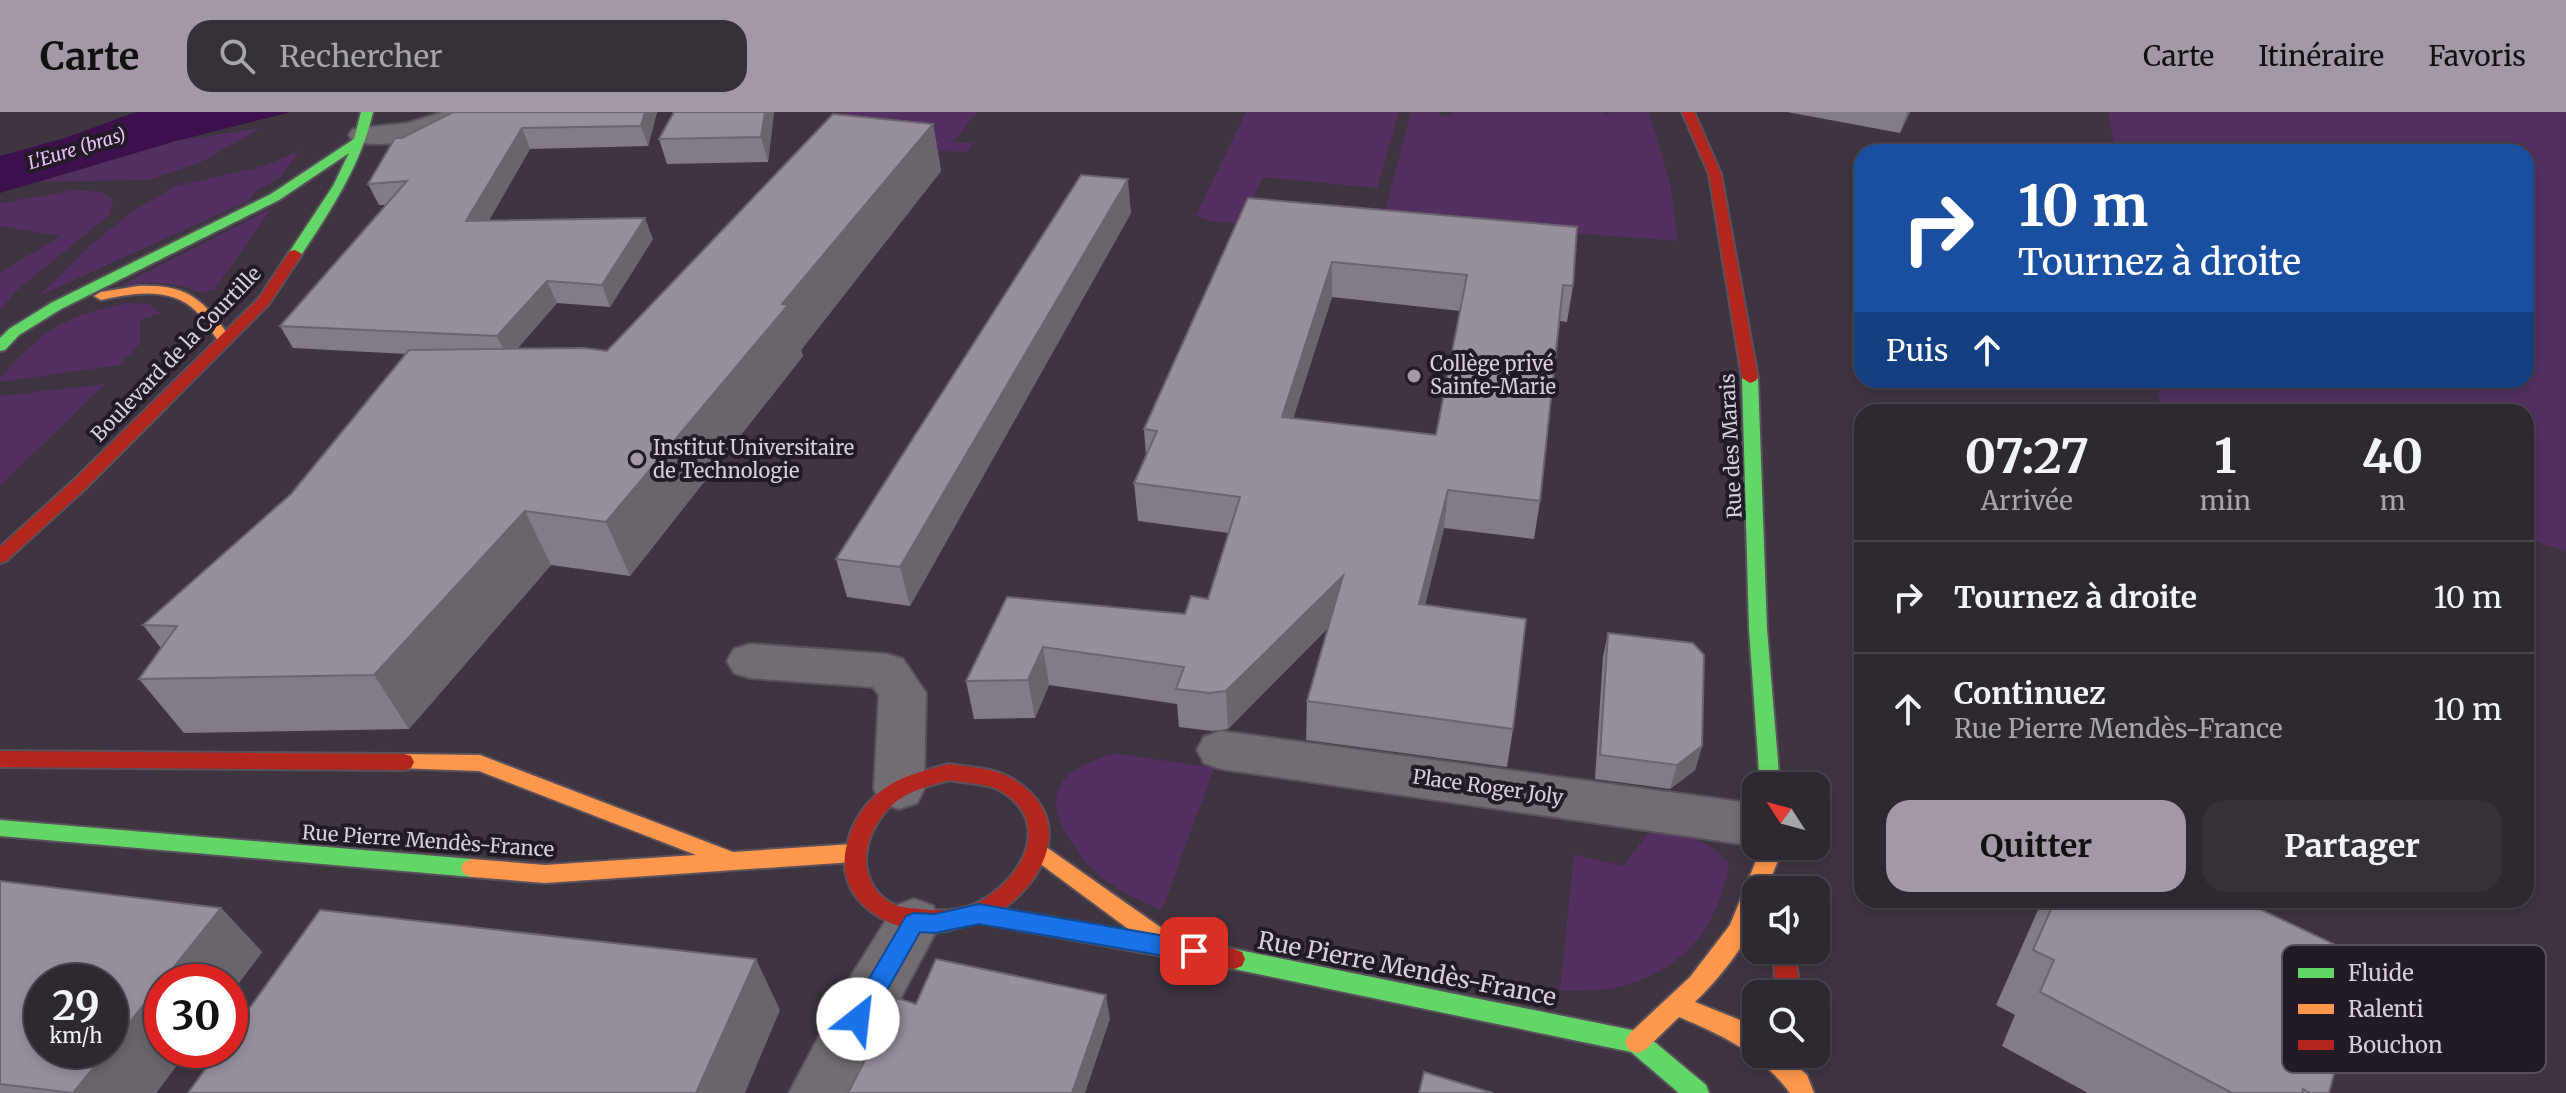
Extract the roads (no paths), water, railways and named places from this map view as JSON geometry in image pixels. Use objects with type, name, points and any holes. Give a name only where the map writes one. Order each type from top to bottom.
[{"type":"main road","name":"Rue des Marais","points":[[1688,112],[1715,174],[1745,335],[1753,397],[1758,629],[1769,772]]},
{"type":"main road","points":[[5,339],[56,306],[275,197],[364,129]]},
{"type":"main road","name":"Boulevard de la Courtille","points":[[0,557],[80,484],[264,301],[347,176],[364,129]]},
{"type":"main road","points":[[56,306],[147,287],[196,303],[225,340]]},
{"type":"main road","points":[[0,759],[480,763],[735,861]]},
{"type":"main road","points":[[949,772],[975,772],[999,778],[1019,789],[1031,801],[1038,816],[1041,833],[1039,851],[1018,887],[1000,903],[979,914],[935,924],[892,916],[874,905],[861,890],[854,872],[853,853],[868,817],[899,789],[949,772]]},
{"type":"main road","name":"Rue Pierre Mendès-France","points":[[0,828],[545,874],[853,853]]},
{"type":"main road","name":"Rue Pierre Mendès-France","points":[[1039,851],[1167,945]]},
{"type":"main road","points":[[1697,1093],[1637,1042],[1698,984],[1739,930],[1767,860]]},
{"type":"main road","name":"Rue Pierre Mendès-France","points":[[979,914],[1167,945],[1637,1042]]},
{"type":"main road","points":[[1676,1005],[1742,1035]]},
{"type":"main road","points":[[1781,1068],[1800,1088]]},
{"type":"main road","points":[[1797,1068],[1800,1088]]},
{"type":"street","points":[[364,129],[411,131],[472,112]]},
{"type":"street","points":[[750,661],[887,671],[903,693],[899,789]]},
{"type":"street","name":"Place Roger Joly","points":[[1221,750],[1742,823]]},
{"type":"street","points":[[819,1093],[871,994],[914,922]]},
{"type":"water","name":"L'Eure (bras)","points":[[136,112],[291,112],[176,141],[0,193],[0,156],[65,138]]},
{"type":"place","name":"Collège privé Sainte-Marie","points":[[1414,376]]},
{"type":"place","name":"Institut Universitaire de Technologie","points":[[637,459]]}]
